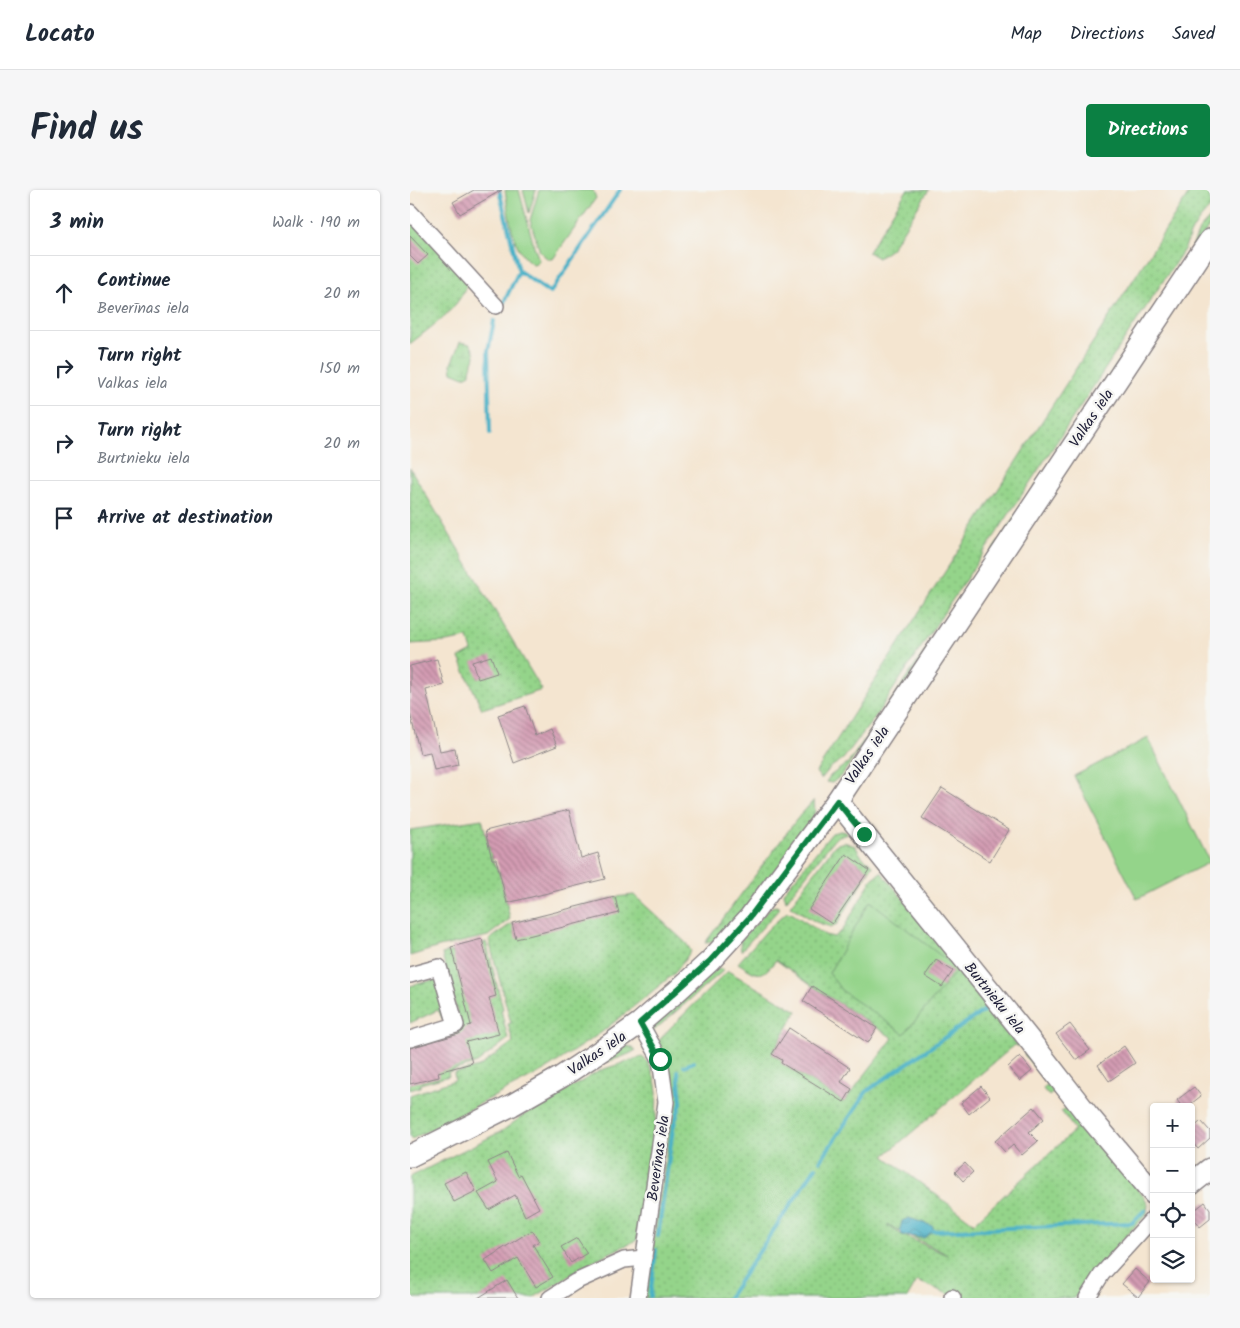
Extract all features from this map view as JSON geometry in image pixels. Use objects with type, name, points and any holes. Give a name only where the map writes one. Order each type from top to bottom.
[{"type":"main road","name":"Valkas iela","points":[[410,1156],[512,1105],[553,1082],[605,1048],[640,1023],[710,961],[750,917],[837,801],[1210,240]]},
{"type":"main road","name":"Burtnieku iela","points":[[837,801],[1087,1114],[1153,1193]]},
{"type":"main road","points":[[1195,1181],[1210,1169]]},
{"type":"street","points":[[410,212],[496,306]]},
{"type":"street","points":[[410,975],[440,967],[456,1025],[410,1039]]},
{"type":"street","name":"Beverīnas iela","points":[[638,1298],[666,1102],[660,1059],[640,1023]]},
{"type":"street","points":[[1088,1298],[1102,1274],[1150,1221]]},
{"type":"street","points":[[550,1298],[575,1282],[624,1260],[644,1258]]},
{"type":"green space","points":[[505,190],[519,190],[539,260],[537,263],[533,264],[520,251],[512,231]]},
{"type":"green space","points":[[523,190],[536,190],[529,213]]},
{"type":"green space","points":[[539,190],[593,190],[596,198],[553,259],[548,259],[540,252],[530,220]]},
{"type":"green space","points":[[907,190],[929,190],[891,249],[878,258],[868,252]]},
{"type":"green space","points":[[1191,190],[1210,190],[1210,208],[1195,226],[1185,248],[873,720],[843,759],[831,767],[821,779],[816,772]]},
{"type":"green space","points":[[410,218],[467,281],[459,300],[452,308],[410,344]]},
{"type":"green space","points":[[1210,218],[1210,225],[938,637],[842,775],[832,783],[826,782],[830,776],[849,762],[936,635],[1188,258],[1199,230]]},
{"type":"green space","points":[[460,342],[470,344],[475,354],[470,374],[464,377],[452,372],[451,364]]},
{"type":"green space","points":[[410,468],[542,690],[482,709],[459,658],[472,651],[468,638],[446,642],[410,644]]},
{"type":"green space","points":[[1148,738],[1210,862],[1137,899],[1074,776]]},
{"type":"green space","points":[[814,800],[815,812],[810,824],[760,894],[714,942],[705,943],[797,819]]},
{"type":"green space","points":[[482,819],[492,859],[501,877],[510,919],[488,936],[439,947],[410,956],[410,830]]},
{"type":"green space","points":[[847,832],[845,835],[838,836],[833,841],[786,901],[784,893],[786,889],[832,833]]},
{"type":"green space","points":[[844,842],[855,846],[862,857],[873,865],[837,924],[831,927],[816,922],[790,906],[835,845]]},
{"type":"green space","points":[[881,872],[1022,1043],[1018,1047],[1016,1044],[884,1156],[974,1223],[1075,1130],[1061,1111],[1071,1106],[1144,1197],[1148,1204],[1147,1214],[1119,1243],[1074,1298],[958,1298],[917,1281],[907,1298],[645,1298],[672,1112],[673,1081],[663,1053],[656,1044],[728,971],[797,1011],[772,1054],[782,1060],[781,1063],[844,1102],[893,1038],[812,986],[776,960],[766,971],[758,974],[738,963],[769,928],[787,912],[825,935],[834,937],[842,931],[872,879]],"holes":[[[887,1225],[947,1254],[902,1235]]]},
{"type":"green space","points":[[634,895],[686,943],[691,951],[675,973],[602,1032],[545,1070],[412,1139],[410,1137],[410,1095],[455,1080],[454,1073],[479,1067],[513,1042],[508,1024],[511,1023],[489,940],[512,923],[615,897]]},
{"type":"green space","points":[[870,901],[958,969],[904,1034],[841,990],[829,973]]},
{"type":"green space","points":[[776,906],[780,908],[741,951],[740,941],[771,907]]},
{"type":"green space","points":[[486,942],[503,1009],[501,1010],[508,1039],[477,1063],[448,1072],[449,1076],[420,1084],[420,1087],[410,1090],[410,1048],[461,1028],[442,954]]},
{"type":"green space","points":[[719,968],[724,970],[652,1032],[654,1024],[712,970]]},
{"type":"green space","points":[[437,979],[446,1011],[443,1019],[438,1010],[410,1023],[410,986]]},
{"type":"green space","points":[[628,1046],[636,1050],[596,1066],[621,1047]]},
{"type":"green space","points":[[1024,1054],[1028,1054],[1057,1089],[1049,1096],[1043,1089],[1047,1084]]},
{"type":"green space","points":[[642,1057],[648,1062],[655,1079],[657,1092],[655,1140],[637,1240],[599,1258],[533,1298],[410,1298],[410,1177],[502,1131],[524,1115],[601,1070]]},
{"type":"water","points":[[909,1218],[933,1226],[933,1231],[924,1238],[902,1235],[900,1229],[902,1221]]},
{"type":"building","points":[[474,190],[502,190],[460,214],[453,202]]},
{"type":"building","points":[[410,236],[428,255],[418,264],[410,256]]},
{"type":"building","points":[[491,656],[497,673],[478,679],[472,662]]},
{"type":"building","points":[[437,659],[444,685],[426,690],[440,751],[455,748],[458,765],[434,770],[430,752],[420,754],[410,713],[410,666]]},
{"type":"building","points":[[525,706],[535,736],[550,729],[557,746],[514,763],[498,715]]},
{"type":"building","points":[[942,788],[1009,830],[990,861],[922,818]]},
{"type":"building","points":[[569,810],[581,858],[598,853],[605,879],[507,903],[496,859],[492,859],[485,831]]},
{"type":"building","points":[[846,854],[869,870],[832,924],[809,909]]},
{"type":"building","points":[[615,897],[619,913],[516,939],[512,923]]},
{"type":"building","points":[[482,939],[496,996],[489,998],[499,1034],[466,1042],[472,1063],[438,1072],[439,1077],[410,1084],[410,1048],[459,1034],[465,1027],[471,1025],[451,947]]},
{"type":"building","points":[[936,960],[953,971],[942,987],[925,976]]},
{"type":"building","points":[[812,986],[877,1028],[868,1043],[803,1001]]},
{"type":"building","points":[[1070,1024],[1090,1050],[1076,1060],[1056,1034]]},
{"type":"building","points":[[789,1028],[850,1068],[841,1082],[852,1089],[844,1102],[781,1063],[782,1060],[772,1054]]},
{"type":"building","points":[[1124,1046],[1135,1063],[1109,1081],[1098,1065]]},
{"type":"building","points":[[1020,1056],[1032,1071],[1020,1081],[1008,1067]]},
{"type":"building","points":[[981,1086],[990,1097],[969,1114],[961,1103]]},
{"type":"building","points":[[1194,1087],[1201,1096],[1192,1103],[1179,1103],[1177,1100]]},
{"type":"building","points":[[1034,1107],[1044,1119],[1029,1132],[1038,1141],[1022,1155],[1013,1145],[1005,1152],[995,1141]]},
{"type":"building","points":[[1201,1121],[1210,1131],[1210,1138],[1198,1149],[1195,1146],[1195,1126]]},
{"type":"building","points":[[507,1153],[518,1176],[521,1174],[539,1208],[525,1216],[515,1195],[489,1210],[478,1193],[498,1182],[488,1162]]},
{"type":"building","points":[[965,1163],[973,1172],[963,1181],[955,1172]]},
{"type":"building","points":[[466,1172],[476,1191],[454,1202],[444,1183]]},
{"type":"building","points":[[1205,1202],[1210,1209],[1210,1219],[1200,1227],[1195,1220],[1195,1210]]},
{"type":"building","points":[[532,1230],[539,1241],[533,1245],[553,1277],[536,1287],[518,1258],[493,1273],[485,1260]]},
{"type":"building","points":[[577,1238],[587,1253],[571,1263],[561,1247]]},
{"type":"building","points":[[1135,1269],[1150,1282],[1138,1297],[1122,1284]]},
{"type":"building","points":[[507,1280],[518,1298],[478,1298]]},
{"type":"waterway","points":[[499,190],[519,271],[504,302]]},
{"type":"waterway","points":[[519,271],[550,293],[620,190]]},
{"type":"waterway","points":[[490,433],[488,351],[494,321]]},
{"type":"waterway","points":[[820,1161],[867,1091],[989,1007]]},
{"type":"waterway","points":[[684,1066],[694,1062]]},
{"type":"waterway","points":[[658,1236],[673,1128],[681,1103],[678,1071]]},
{"type":"waterway","points":[[728,1298],[816,1167]]},
{"type":"waterway","points":[[933,1231],[1132,1223],[1145,1210]]},
{"type":"waterway","points":[[650,1296],[656,1250]]},
{"type":"route","points":[[660,1059],[640,1023],[710,961],[750,917],[837,801],[864,834]]}]
